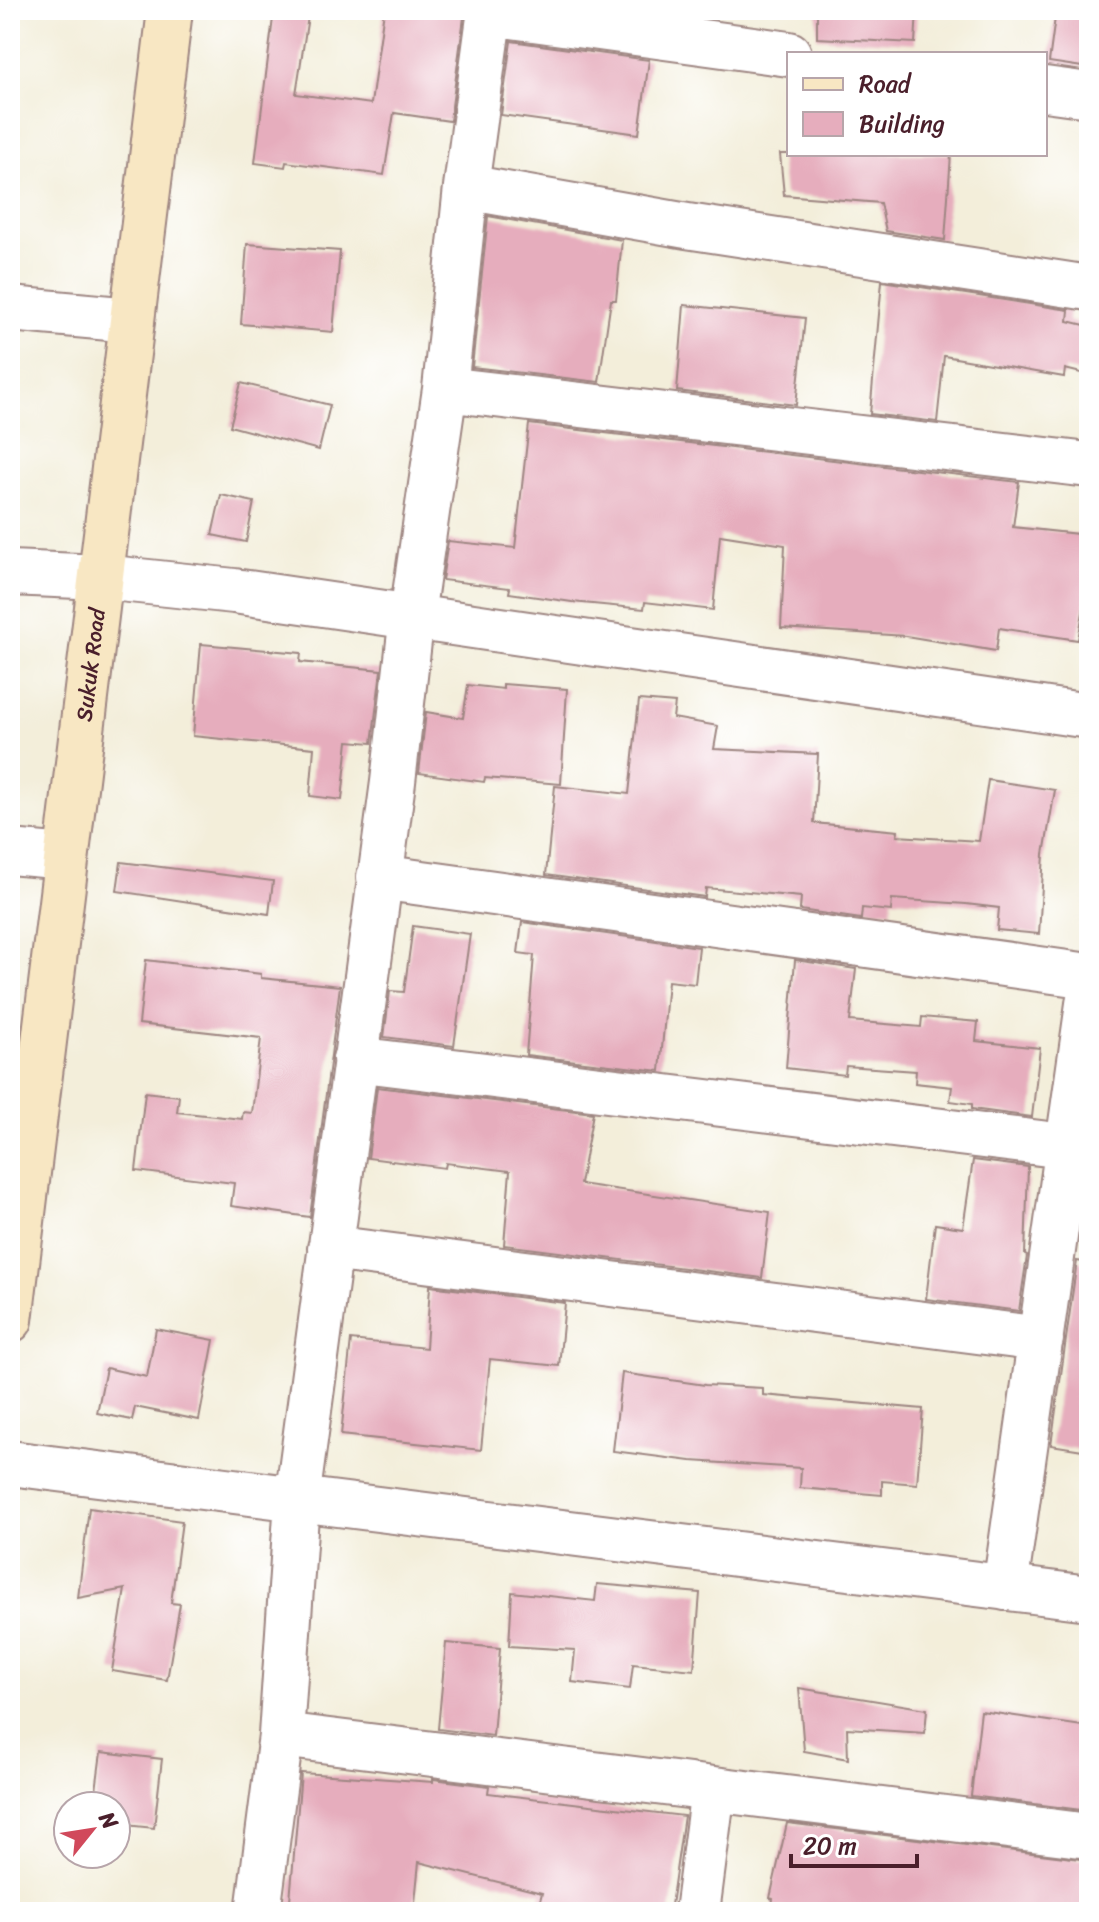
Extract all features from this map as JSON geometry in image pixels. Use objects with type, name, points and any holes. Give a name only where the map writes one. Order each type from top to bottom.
[{"type":"street","name":"Sukuk Road","points":[[10,1320],[170,10]]},
{"type":"street","points":[[258,1912],[281,1735],[297,1500],[412,615],[445,389],[466,187],[490,12],[787,54]]},
{"type":"street","points":[[1047,89],[1089,95]]},
{"type":"street","points":[[466,187],[687,226],[1089,288]]},
{"type":"street","points":[[10,309],[132,320]]},
{"type":"street","points":[[445,389],[1089,465]]},
{"type":"street","points":[[10,573],[185,584],[1089,716]]},
{"type":"street","points":[[10,852],[66,857]]},
{"type":"street","points":[[379,877],[1089,976]]},
{"type":"street","points":[[1005,1588],[1041,1339],[1072,1235],[1089,997]]},
{"type":"street","points":[[355,1059],[1078,1148]]},
{"type":"street","points":[[330,1248],[1041,1339]]},
{"type":"street","points":[[10,1463],[1089,1598]]},
{"type":"street","points":[[281,1735],[1089,1836]]},
{"type":"street","points":[[697,1912],[713,1789]]},
{"type":"building","points":[[274,10],[309,10],[296,94],[371,104],[384,10],[465,10],[450,121],[394,113],[384,175],[286,162],[285,167],[255,163]]},
{"type":"building","points":[[817,10],[917,10],[915,43],[817,38]]},
{"type":"building","points":[[1056,10],[1089,10],[1089,68],[1049,62]]},
{"type":"building","points":[[511,41],[649,60],[639,134],[501,115]]},
{"type":"building","points":[[780,154],[951,156],[945,240],[886,231],[880,203],[784,195]]},
{"type":"building","points":[[488,216],[622,240],[616,300],[611,300],[599,382],[472,367]]},
{"type":"building","points":[[247,244],[340,251],[333,332],[241,324]]},
{"type":"building","points":[[882,281],[1069,310],[1068,321],[1089,326],[1089,375],[1065,369],[1064,377],[944,356],[937,422],[870,414]]},
{"type":"building","points":[[684,305],[805,318],[796,405],[677,391]]},
{"type":"building","points":[[241,383],[330,405],[319,450],[230,426]]},
{"type":"building","points":[[529,424],[1019,482],[1013,527],[1087,535],[1085,568],[1089,569],[1089,579],[1078,640],[999,628],[996,651],[906,636],[781,628],[785,545],[720,535],[713,610],[645,602],[644,609],[572,602],[509,593],[510,588],[442,580],[448,541],[515,548]]},
{"type":"building","points":[[221,495],[254,502],[246,542],[212,535]]},
{"type":"building","points":[[201,644],[301,653],[300,662],[381,670],[372,743],[348,741],[342,800],[310,796],[314,748],[193,736]]},
{"type":"building","points":[[503,684],[567,689],[561,784],[485,778],[484,782],[419,773],[426,712],[463,718],[468,685],[503,689]]},
{"type":"building","points":[[639,700],[675,703],[673,718],[718,726],[714,749],[818,754],[814,823],[898,831],[897,836],[979,841],[988,780],[1055,790],[1044,854],[1039,934],[997,930],[999,908],[966,904],[892,899],[891,911],[862,908],[861,919],[800,910],[801,897],[706,888],[705,897],[546,875],[555,786],[629,794]]},
{"type":"building","points":[[121,862],[273,881],[269,914],[117,891]]},
{"type":"building","points":[[522,922],[699,947],[695,984],[668,981],[660,1071],[526,1055],[534,955],[518,953]]},
{"type":"building","points":[[413,926],[470,934],[454,1046],[384,1037],[390,991],[404,992]]},
{"type":"building","points":[[146,960],[261,974],[261,978],[340,986],[310,1217],[231,1206],[234,1183],[136,1171],[145,1092],[179,1096],[177,1112],[242,1119],[243,1112],[252,1113],[261,1038],[139,1024]]},
{"type":"building","points":[[795,960],[856,969],[850,1021],[921,1027],[922,1017],[978,1022],[976,1041],[1040,1048],[1032,1117],[972,1109],[972,1104],[950,1101],[952,1087],[915,1083],[916,1071],[846,1066],[845,1075],[786,1068]]},
{"type":"building","points":[[377,1087],[593,1113],[580,1184],[770,1212],[762,1278],[504,1245],[510,1171],[446,1163],[445,1168],[368,1158]]},
{"type":"building","points":[[973,1160],[1028,1167],[1027,1256],[1019,1311],[926,1299],[935,1224],[963,1228]]},
{"type":"building","points":[[1077,1261],[1089,1263],[1089,1451],[1051,1445]]},
{"type":"building","points":[[430,1286],[565,1303],[559,1366],[490,1359],[481,1450],[341,1435],[351,1340],[426,1348]]},
{"type":"building","points":[[156,1329],[214,1340],[199,1420],[135,1407],[132,1420],[97,1413],[106,1368],[147,1377]]},
{"type":"building","points":[[622,1373],[705,1385],[763,1388],[763,1395],[923,1409],[917,1484],[882,1481],[882,1495],[800,1488],[801,1468],[691,1461],[613,1451]]},
{"type":"building","points":[[89,1508],[182,1521],[171,1603],[180,1604],[167,1680],[112,1671],[125,1589],[78,1598]]},
{"type":"building","points":[[597,1584],[700,1593],[694,1670],[633,1664],[630,1689],[572,1682],[575,1650],[509,1646],[512,1592],[595,1601]]},
{"type":"building","points":[[446,1643],[500,1648],[493,1736],[438,1729]]},
{"type":"building","points":[[799,1688],[927,1709],[925,1733],[847,1728],[848,1759],[804,1751]]},
{"type":"building","points":[[981,1711],[1089,1727],[1089,1811],[971,1796]]},
{"type":"building","points":[[101,1752],[162,1759],[154,1828],[132,1826],[132,1790],[96,1790]]},
{"type":"building","points":[[301,1773],[433,1782],[433,1779],[489,1786],[488,1793],[684,1816],[670,1912],[537,1912],[542,1893],[419,1862],[414,1912],[289,1912]]},
{"type":"building","points":[[787,1823],[1089,1860],[1089,1912],[803,1912],[772,1906],[773,1899],[770,1898]]}]
